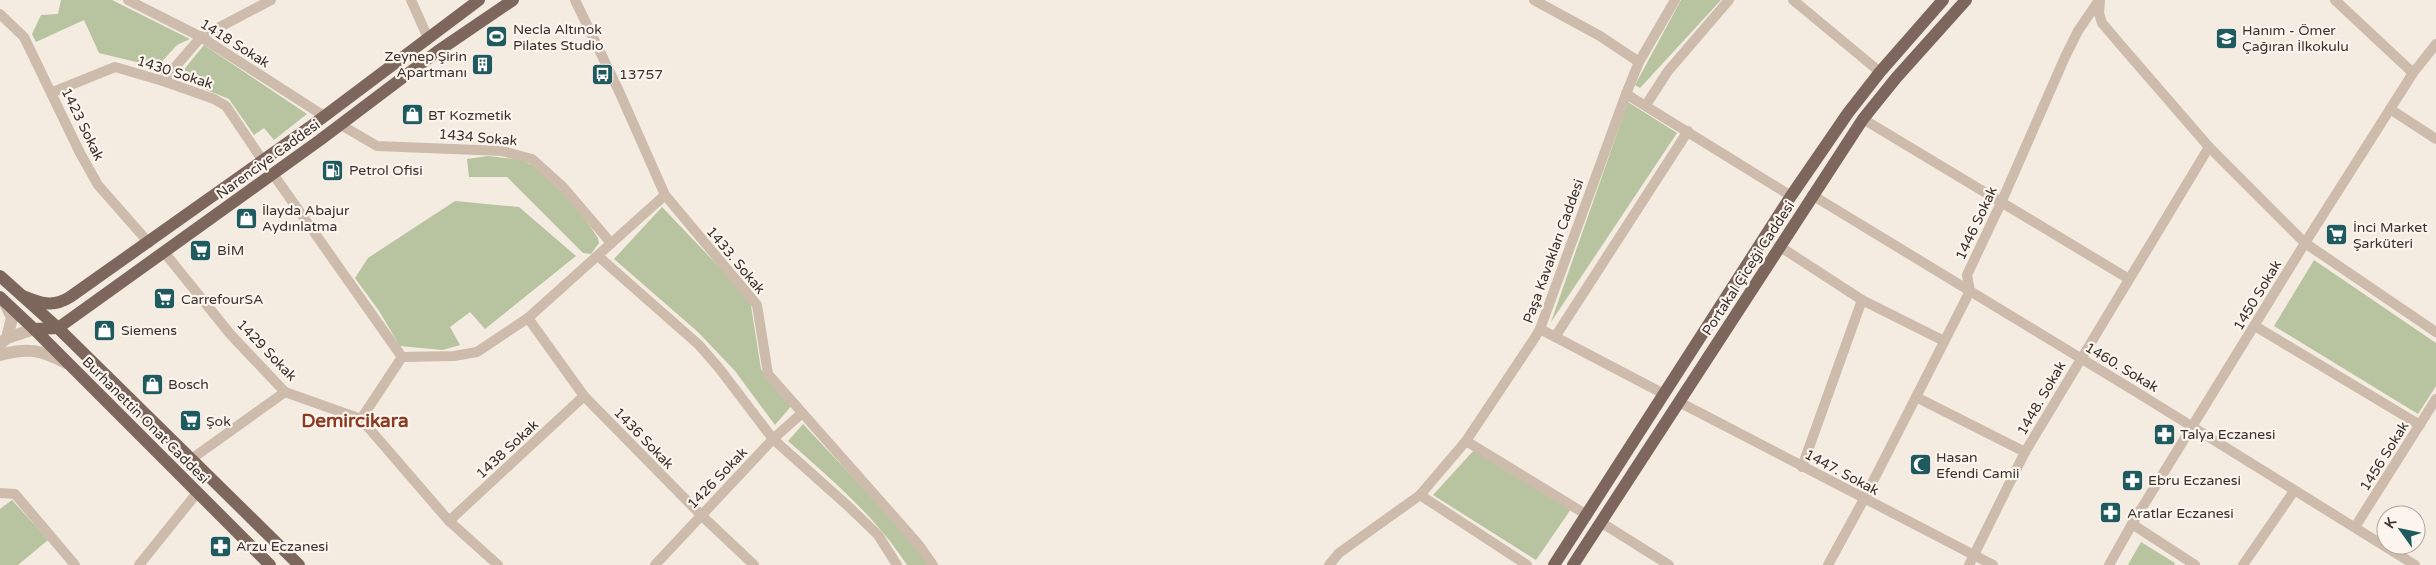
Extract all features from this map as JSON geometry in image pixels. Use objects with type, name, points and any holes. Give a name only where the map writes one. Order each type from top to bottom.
[{"type":"main road","name":"Narenciye Caddesi","points":[[23,296],[40,303],[62,302],[149,243],[263,161],[480,0]]},
{"type":"main road","name":"Narenciye Caddesi","points":[[58,328],[341,125],[438,51],[513,0]]},
{"type":"main road","name":"Portakal Çiceği Caddesi","points":[[1554,565],[1792,196],[1848,113],[1880,72],[1943,0]]},
{"type":"main road","name":"Portakal Çiceği Caddesi","points":[[1573,565],[1863,119],[1896,78],[1966,0]]},
{"type":"main road","name":"Burhanettin Onat Caddesi","points":[[0,276],[58,328],[190,460],[299,565]]},
{"type":"main road","name":"Burhanettin Onat Caddesi","points":[[2,299],[270,565]]},
{"type":"main road","points":[[34,329],[58,328]]},
{"type":"street","name":"1418 Sokak","points":[[128,0],[201,36],[324,116]]},
{"type":"street","points":[[163,81],[201,36],[271,0]]},
{"type":"street","points":[[411,0],[428,38]]},
{"type":"street","name":"1433. Sokak","points":[[575,0],[618,89],[665,195],[757,305],[768,374],[919,545],[933,565]]},
{"type":"street","points":[[1534,0],[1600,36],[1639,62]]},
{"type":"street","name":"Paşa Kavakları Caddesi","points":[[1329,565],[1339,553],[1420,495],[1466,441],[1540,329],[1639,62],[1675,0]]},
{"type":"street","points":[[1646,105],[1668,72],[1729,0]]},
{"type":"street","points":[[1793,0],[1880,72]]},
{"type":"street","points":[[2100,0],[2099,12],[2102,23],[2209,148],[2305,243],[2436,332]]},
{"type":"street","name":"1446 Sokak","points":[[1828,565],[1864,499],[1970,291],[1967,275],[2001,203],[2065,56],[2078,31],[2100,0]]},
{"type":"street","points":[[2335,0],[2413,73]]},
{"type":"street","name":"1423 Sokak","points":[[0,14],[24,37],[53,92],[80,153],[98,184],[149,243]]},
{"type":"street","name":"1450 Sokak","points":[[2109,565],[2132,524],[2305,243],[2413,73],[2436,44]]},
{"type":"street","name":"1430 Sokak","points":[[53,92],[115,67],[163,81],[214,99],[226,106],[263,161]]},
{"type":"street","points":[[1626,94],[1792,196]]},
{"type":"street","points":[[2390,109],[2436,139]]},
{"type":"street","points":[[1863,119],[2129,279]]},
{"type":"street","name":"1434 Sokak","points":[[341,125],[377,146],[502,151],[532,159],[560,184],[611,243]]},
{"type":"street","points":[[1556,337],[1688,131]]},
{"type":"street","name":"1448. Sokak","points":[[1971,560],[2026,452],[2209,148]]},
{"type":"street","points":[[273,174],[402,357]]},
{"type":"street","points":[[402,357],[454,356],[476,352],[528,318],[665,195]]},
{"type":"street","name":"1460. Sokak","points":[[1812,195],[2192,426],[2415,565]]},
{"type":"street","points":[[1779,246],[1862,300],[1944,342]]},
{"type":"street","name":"1429 Sokak","points":[[164,252],[231,335],[285,392],[361,419],[449,521],[498,565]]},
{"type":"street","points":[[598,256],[699,345],[720,368],[773,440],[878,535],[897,565]]},
{"type":"street","points":[[2,299],[12,318],[3,341]]},
{"type":"street","points":[[1802,467],[1862,300]]},
{"type":"street","name":"1436 Sokak","points":[[528,318],[584,396],[701,515],[754,565]]},
{"type":"street","points":[[2255,326],[2420,425]]},
{"type":"street","points":[[3,341],[34,329]]},
{"type":"street","points":[[1540,329],[1664,394]]},
{"type":"street","points":[[0,355],[35,350],[45,352],[71,366]]},
{"type":"street","points":[[361,419],[402,357]]},
{"type":"street","points":[[190,460],[285,392]]},
{"type":"street","name":"1438 Sokak","points":[[449,521],[584,396]]},
{"type":"street","points":[[1916,397],[2026,452]]},
{"type":"street","name":"1456 Sokak","points":[[2355,527],[2436,399]]},
{"type":"street","name":"1447. Sokak","points":[[1679,402],[1864,499],[1971,560],[1993,565]]},
{"type":"street","name":"1426 Sokak","points":[[655,565],[773,440],[802,413]]},
{"type":"street","points":[[1466,441],[1587,515]]},
{"type":"street","points":[[2242,565],[2294,490]]},
{"type":"street","points":[[0,493],[14,494],[75,565]]},
{"type":"street","points":[[139,565],[197,493]]},
{"type":"street","points":[[1420,495],[1527,565]]},
{"type":"street","points":[[1602,523],[1669,565]]},
{"type":"street","points":[[2132,524],[2195,565]]},
{"type":"green space","points":[[61,0],[112,0],[190,39],[177,45],[157,67],[99,53],[84,20],[36,42],[32,34],[41,15],[58,14]]},
{"type":"green space","points":[[1681,0],[1721,0],[1640,88],[1635,85]]},
{"type":"green space","points":[[204,45],[307,114],[274,140],[264,128],[254,135],[229,99],[177,78]]},
{"type":"green space","points":[[1628,102],[1677,133],[1551,322]]},
{"type":"green space","points":[[488,156],[525,162],[548,177],[576,208],[598,238],[599,243],[591,254],[583,253],[507,177],[469,177],[467,159]]},
{"type":"green space","points":[[455,201],[519,207],[576,256],[485,329],[470,312],[450,327],[460,345],[443,350],[400,346],[379,311],[355,278],[368,258]]},
{"type":"green space","points":[[662,207],[745,294],[751,306],[761,369],[792,405],[775,425],[735,371],[698,332],[614,259]]},
{"type":"green space","points":[[2314,260],[2436,343],[2436,386],[2418,414],[2274,326]]},
{"type":"green space","points":[[803,424],[922,551],[928,565],[907,565],[895,547],[867,515],[837,484],[788,441]]},
{"type":"green space","points":[[1475,449],[1571,509],[1536,560],[1433,495]]},
{"type":"green space","points":[[12,500],[48,540],[18,565],[0,565],[0,509]]},
{"type":"green space","points":[[2141,542],[2175,563],[2174,565],[2128,565]]},
{"type":"place","name":"Necla Altınok Pilates Studio","points":[[497,37]]},
{"type":"place","name":"Hanım - Ömer Çağıran İlkokulu","points":[[2226,38]]},
{"type":"place","name":"Zeynep Şirin Apartmanı","points":[[483,64]]},
{"type":"place","name":"13757","points":[[603,74]]},
{"type":"place","name":"BT Kozmetik","points":[[412,115]]},
{"type":"place","name":"Petrol Ofisi","points":[[333,170]]},
{"type":"place","name":"İlayda Abajur Aydınlatma","points":[[246,218]]},
{"type":"place","name":"İnci Market Şarküteri","points":[[2337,235]]},
{"type":"place","name":"BİM","points":[[201,250]]},
{"type":"place","name":"CarrefourSA","points":[[165,299]]},
{"type":"place","name":"Siemens","points":[[105,330]]},
{"type":"place","name":"Bosch","points":[[152,384]]},
{"type":"place","name":"Şok","points":[[190,421]]},
{"type":"place","name":"Talya Eczanesi","points":[[2164,434]]},
{"type":"place","name":"Hasan Efendi Camii","points":[[1920,465]]},
{"type":"place","name":"Ebru Eczanesi","points":[[2132,480]]},
{"type":"place","name":"Aratlar Eczanesi","points":[[2111,513]]},
{"type":"place","name":"Arzu Eczanesi","points":[[220,546]]},
{"type":"district","name":"Demircikara","points":[[355,420]]}]
